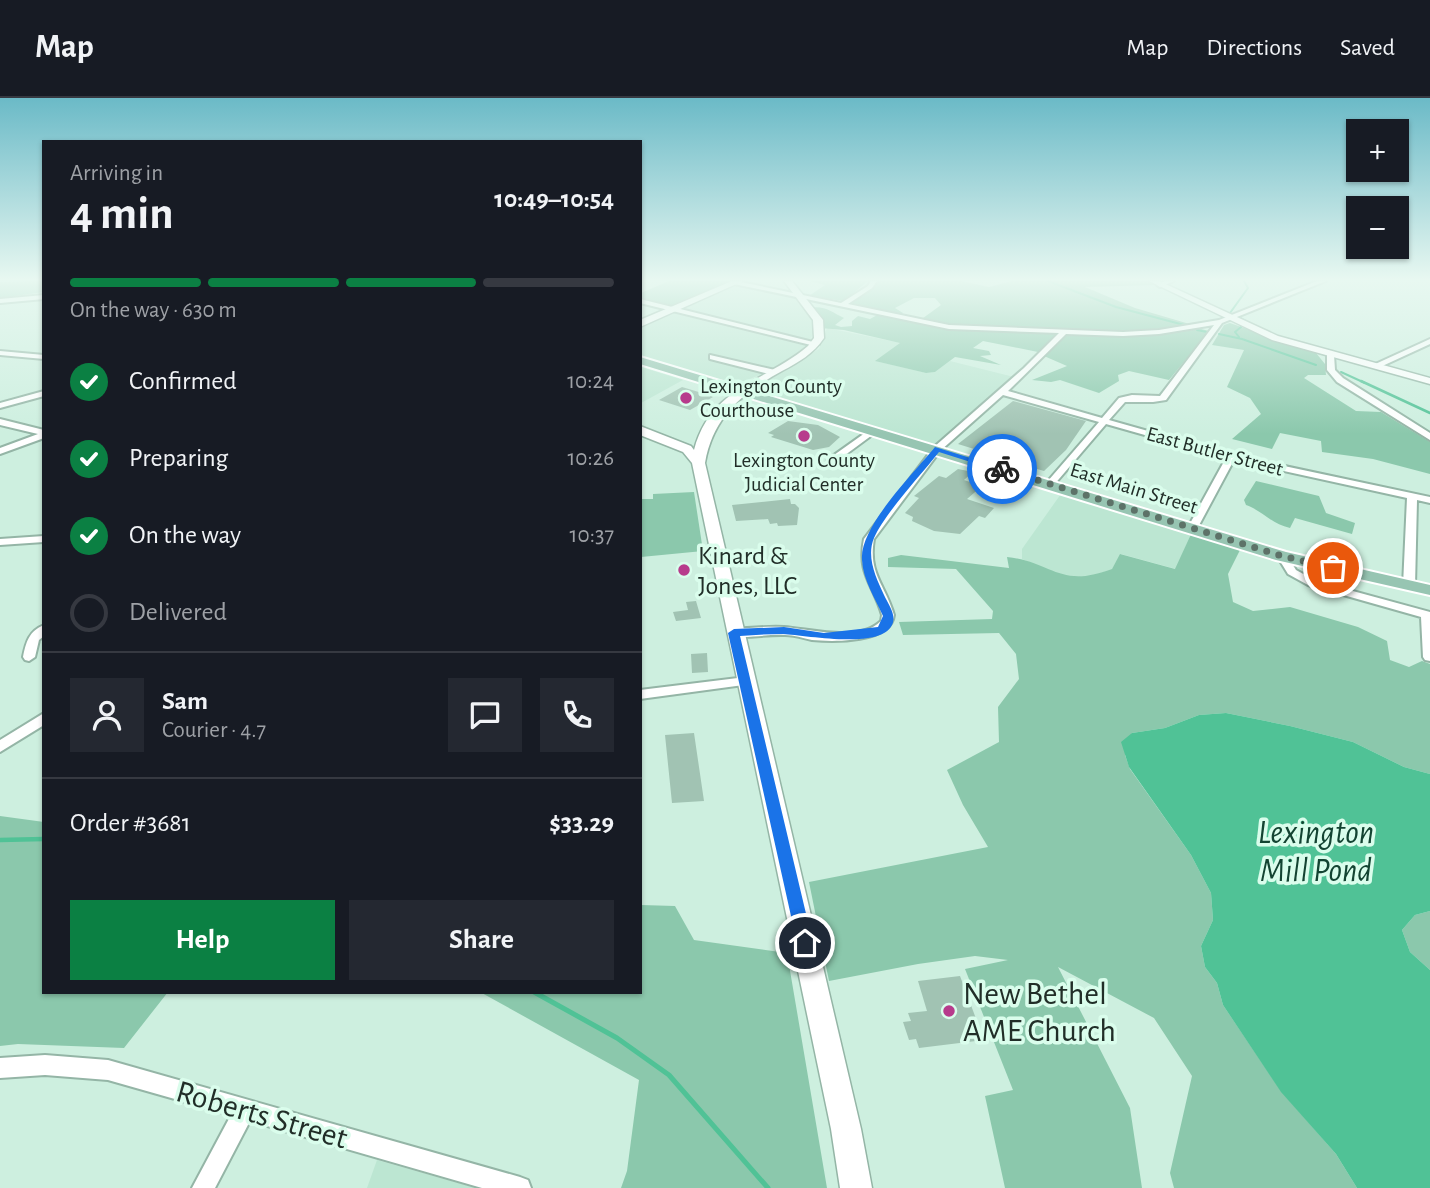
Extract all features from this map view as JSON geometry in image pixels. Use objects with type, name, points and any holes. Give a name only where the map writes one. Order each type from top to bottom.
[{"type":"main road","points":[[698,463],[702,442],[712,421],[740,390],[801,356],[815,344],[820,332]]},
{"type":"main road","name":"East Main Street","points":[[642,363],[875,430],[1282,556],[1430,590]]},
{"type":"main road","points":[[642,431],[667,439],[692,453],[698,463],[856,1188]]},
{"type":"main road","points":[[667,439],[702,442]]},
{"type":"street","points":[[765,332],[815,344]]},
{"type":"street","points":[[734,633],[784,631],[824,637],[866,634],[885,627],[889,616],[868,570],[866,551],[869,539],[937,449],[1002,392],[1064,332]]},
{"type":"street","points":[[1100,332],[1152,332]]},
{"type":"street","points":[[1050,484],[1124,399],[1163,398],[1215,332]]},
{"type":"street","points":[[1258,332],[1330,355],[1430,381]]},
{"type":"street","points":[[1375,366],[1428,343]]},
{"type":"street","points":[[2,354],[42,358]]},
{"type":"street","points":[[1330,355],[1331,370],[1340,380],[1430,438]]},
{"type":"street","points":[[713,357],[772,372]]},
{"type":"street","name":"East Butler Street","points":[[1002,392],[1231,457],[1430,500]]},
{"type":"street","points":[[0,406],[42,394]]},
{"type":"street","points":[[0,422],[42,433]]},
{"type":"street","points":[[830,462],[875,430]]},
{"type":"street","points":[[0,451],[42,435]]},
{"type":"street","points":[[1192,528],[1231,457]]},
{"type":"street","points":[[1409,586],[1412,496]]},
{"type":"street","points":[[0,542],[42,539]]},
{"type":"street","points":[[1282,556],[1292,572],[1312,583],[1429,615],[1429,657]]},
{"type":"street","points":[[29,657],[33,639],[42,631]]},
{"type":"street","points":[[642,695],[746,681]]},
{"type":"street","points":[[1,745],[42,719]]},
{"type":"street","name":"Roberts Street","points":[[0,1068],[45,1065],[108,1070],[520,1188]]},
{"type":"street","points":[[203,1188],[245,1109]]},
{"type":"shaded area","points":[[642,332],[760,332],[808,345],[772,370],[735,385],[642,358]]},
{"type":"shaded area","points":[[770,332],[813,332],[810,342]]},
{"type":"shaded area","points":[[826,332],[846,332],[901,343],[876,361],[926,373],[935,372],[950,361],[1014,377],[936,445],[750,389],[819,349]]},
{"type":"shaded area","points":[[852,332],[1146,332],[1061,333],[1038,352],[983,341],[973,348],[989,351],[991,355],[980,356],[1001,365],[955,357],[935,372],[926,373],[875,361],[900,343]]},
{"type":"shaded area","points":[[1208,332],[1169,380],[1129,371],[1118,375],[1119,381],[1099,393],[1060,380],[1032,380],[1067,366],[1044,356],[1069,333],[1117,335]]},
{"type":"shaded area","points":[[1220,332],[1255,332],[1316,353],[1325,364],[1326,375],[1308,375],[1304,378],[1356,411],[1381,412],[1430,442],[1430,474],[1373,459],[1322,452],[1321,441],[1280,433],[1272,449],[1232,439],[1261,414],[1250,398],[1227,387],[1244,350],[1212,345]]},
{"type":"shaded area","points":[[642,367],[683,380],[642,402]]},
{"type":"shaded area","points":[[1256,481],[1319,496],[1326,513],[1355,523],[1352,534],[1295,518],[1290,528],[1278,524],[1246,505],[1244,500]]},
{"type":"shaded area","points":[[1063,491],[1192,532],[1176,569],[1121,554],[1112,569],[1095,575],[1072,577],[1058,575],[1022,559],[1022,549]]},
{"type":"shaded area","points":[[694,492],[703,551],[642,557],[642,499],[653,499],[653,494]]},
{"type":"shaded area","points":[[1192,532],[1243,544],[1228,574],[1233,602],[1253,611],[1290,607],[1358,627],[1387,641],[1390,660],[1409,667],[1422,661],[1430,664],[1430,774],[1404,767],[1353,742],[1226,713],[1199,715],[1165,728],[1132,733],[1125,755],[1130,769],[1191,855],[1211,893],[1213,920],[1201,946],[1205,967],[1217,983],[1223,1005],[1281,1091],[1336,1154],[1357,1188],[1174,1188],[1170,1173],[1192,1076],[1154,1018],[1058,967],[1130,1108],[1142,1188],[1005,1188],[985,1096],[1013,1090],[965,969],[1008,960],[975,956],[829,981],[809,882],[988,847],[963,805],[947,770],[999,742],[998,707],[1019,679],[1016,654],[999,633],[903,635],[899,622],[992,619],[993,611],[956,569],[888,567],[888,558],[901,555],[1009,568],[1007,557],[1080,576],[1112,569],[1120,554],[1175,569]]},
{"type":"shaded area","points":[[0,816],[42,822],[42,994],[166,994],[124,1048],[18,1044],[0,1046]]},
{"type":"shaded area","points":[[642,905],[675,906],[694,940],[787,953],[827,1188],[621,1188],[627,1171],[639,1080],[484,994],[642,994]]},
{"type":"shaded area","points":[[1430,911],[1430,970],[1410,952],[1402,930],[1415,915]]},
{"type":"shaded area","points":[[377,1160],[476,1188],[367,1188]]},
{"type":"water","name":"Lexington Mill Pond","points":[[1226,713],[1353,742],[1404,767],[1430,774],[1430,911],[1415,915],[1402,930],[1410,952],[1430,970],[1430,1188],[1357,1188],[1336,1154],[1281,1092],[1223,1005],[1217,983],[1205,967],[1201,946],[1213,920],[1211,893],[1191,855],[1129,767],[1121,742],[1132,733],[1165,728],[1199,715]]},
{"type":"building","name":"Lexington County Courthouse","points":[[682,387],[713,397],[690,410],[659,400]]},
{"type":"building","points":[[1013,401],[1086,421],[1066,450],[1044,471],[1027,466],[1035,457],[1002,451],[980,443],[974,449],[958,444]]},
{"type":"building","name":"Lexington County Judicial Center","points":[[788,421],[818,425],[840,437],[829,447],[813,450],[771,437],[774,435],[768,433]]},
{"type":"building","points":[[958,469],[973,472],[964,480],[982,486],[967,499],[994,508],[985,518],[979,516],[960,534],[934,531],[912,521],[913,517],[905,513],[919,498],[914,496],[939,476],[946,478]]},
{"type":"building","points":[[790,499],[791,504],[799,508],[797,525],[778,526],[777,523],[770,524],[768,519],[736,521],[732,505]]},
{"type":"building","points":[[696,601],[701,618],[676,621],[673,612],[688,610],[686,602]]},
{"type":"building","points":[[707,653],[708,672],[692,673],[691,654]]},
{"type":"building","points":[[694,733],[704,801],[672,803],[665,735]]},
{"type":"building","name":"New Bethel AME Church","points":[[960,976],[984,1040],[919,1048],[916,1039],[909,1040],[903,1022],[911,1021],[908,1013],[927,1011],[918,981]]},
{"type":"waterway","points":[[1235,332],[1239,337]]},
{"type":"waterway","points":[[1219,334],[1242,339],[1316,365]]},
{"type":"waterway","points":[[1341,372],[1365,383]]},
{"type":"waterway","points":[[1361,381],[1430,413]]},
{"type":"waterway","points":[[0,840],[42,839]]},
{"type":"waterway","points":[[538,994],[617,1038],[669,1075],[768,1188]]},
{"type":"way so far","points":[[1002,469],[1282,556],[1333,568]]},
{"type":"place","name":"Lexington County Courthouse","points":[[686,398]]},
{"type":"place","name":"Lexington County Judicial Center","points":[[804,436]]},
{"type":"place","name":"Kinard & Jones, LLC","points":[[684,570]]},
{"type":"place","name":"New Bethel AME Church","points":[[949,1011]]},
{"type":"route","points":[[805,943],[734,633],[784,631],[824,637],[866,634],[882,629],[887,625],[889,616],[870,578],[866,551],[869,539],[883,517],[937,449],[1002,469]]}]
